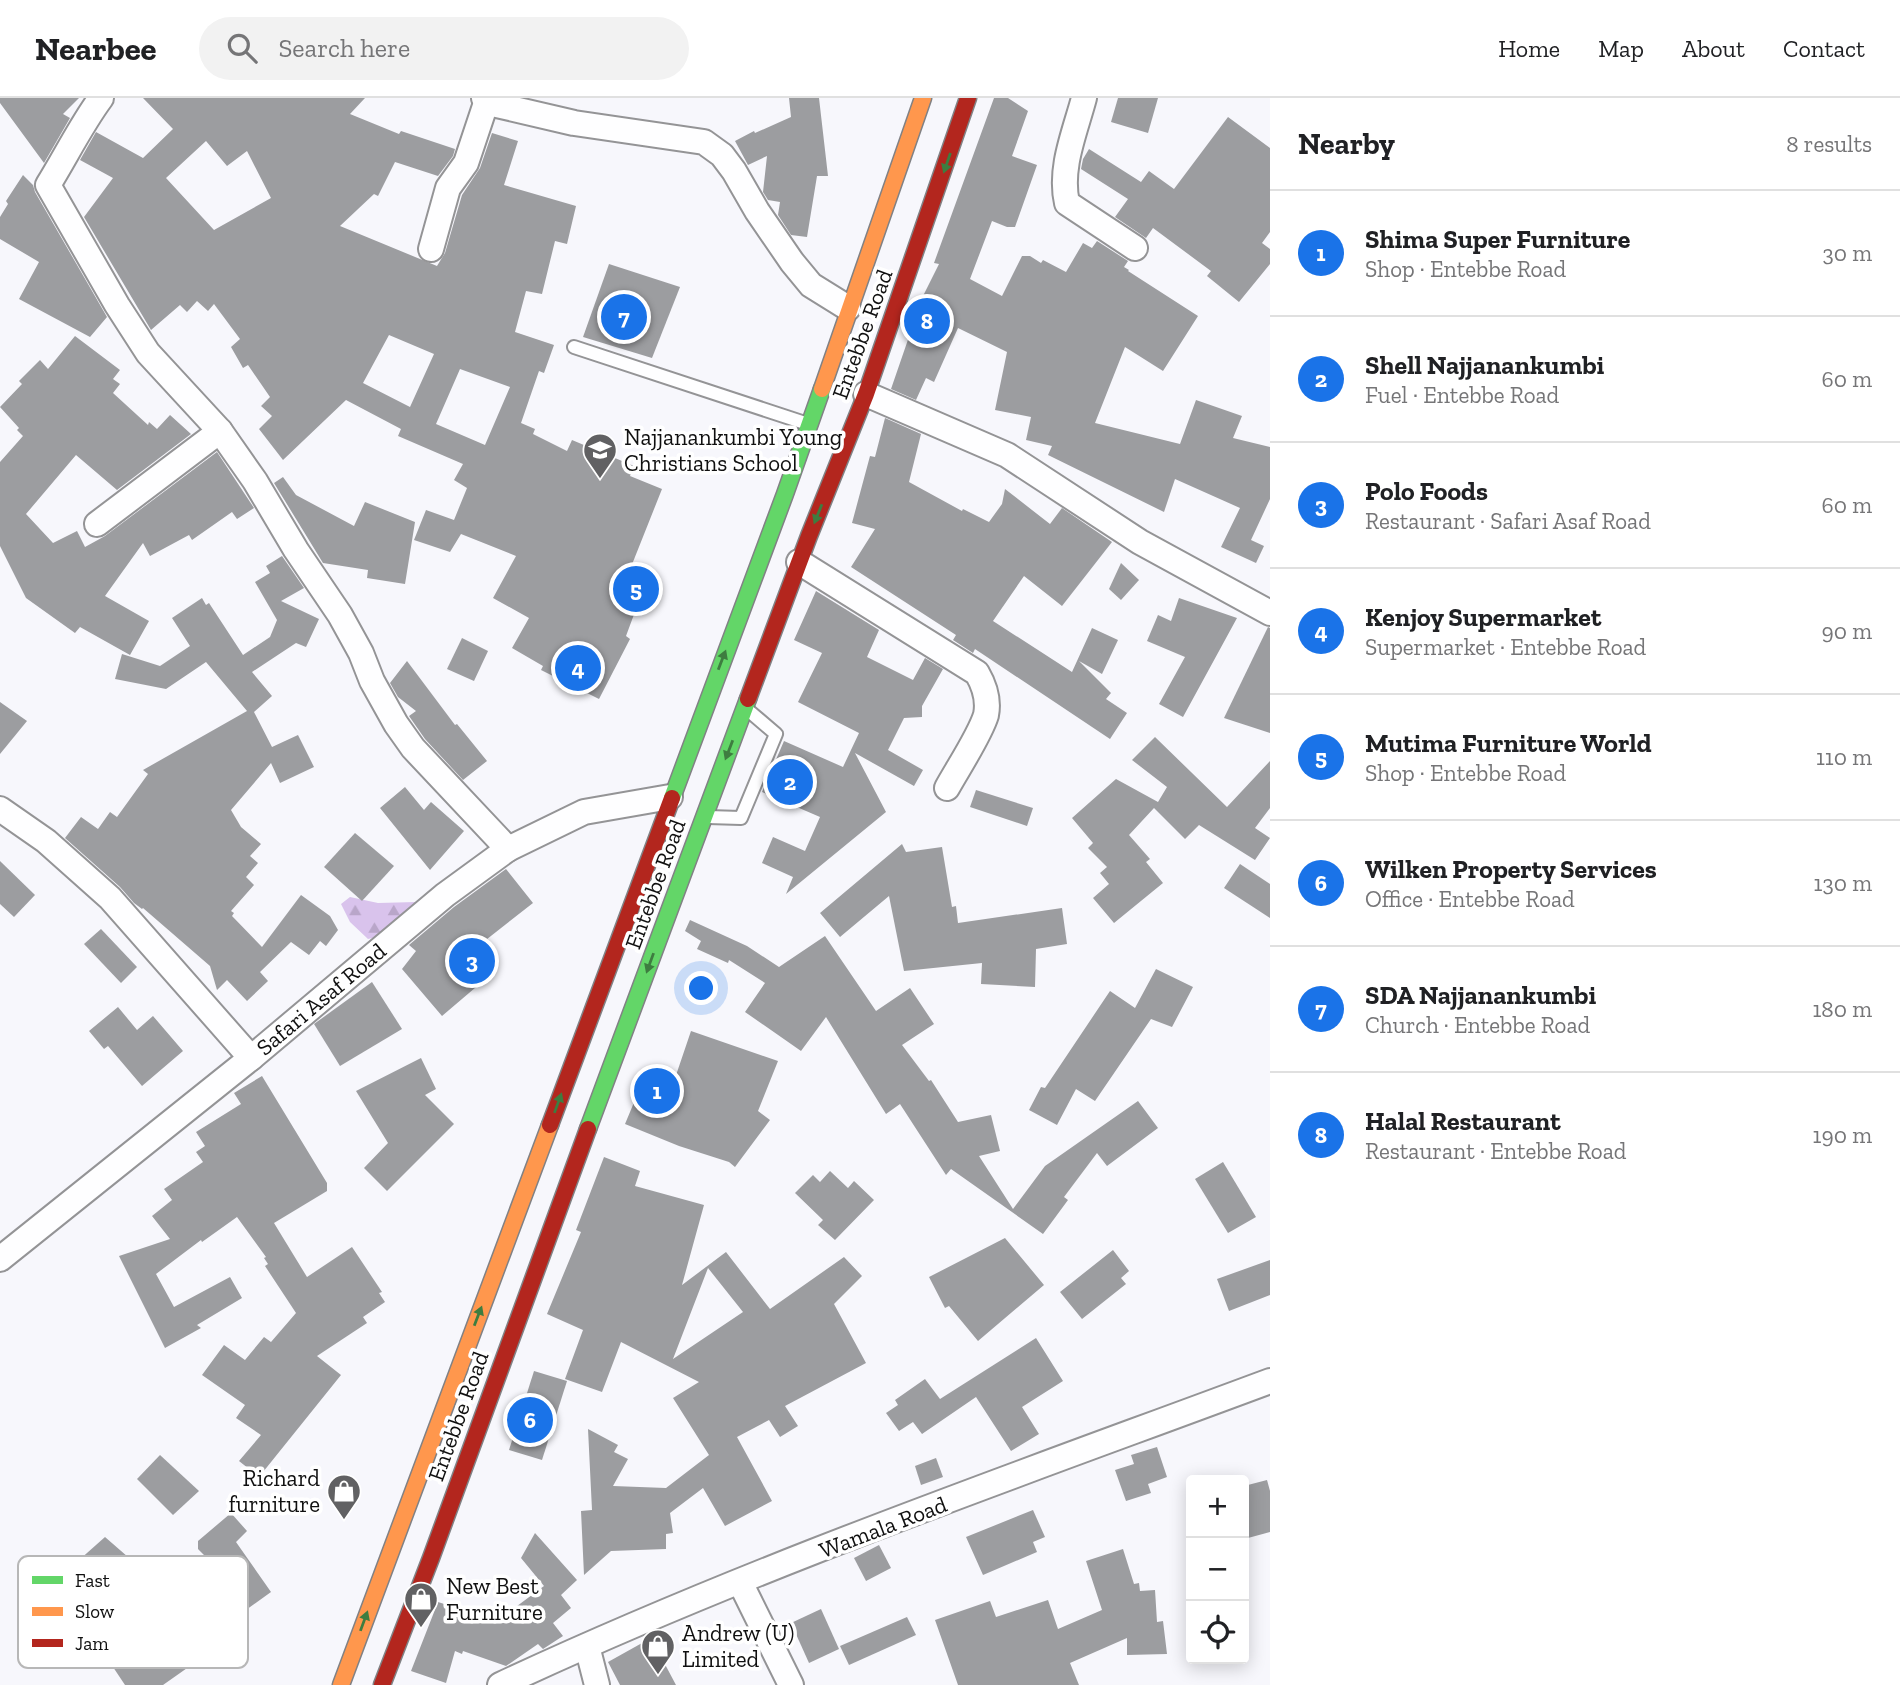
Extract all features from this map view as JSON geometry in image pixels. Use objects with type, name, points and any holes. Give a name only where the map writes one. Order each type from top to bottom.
[{"type":"main road","name":"Entebbe Road","points":[[341,1685],[775,519],[923,98]]},
{"type":"main road","name":"Entebbe Road","points":[[382,1685],[799,562],[866,394],[968,98]]},
{"type":"street","points":[[101,98],[48,185],[148,353],[220,431],[340,615],[396,724],[421,757],[508,849]]},
{"type":"street","points":[[1084,98],[1065,170],[1067,203],[1135,248]]},
{"type":"street","points":[[431,249],[448,188],[466,163],[485,99],[497,105],[537,106],[575,123],[704,142],[722,155],[734,171],[757,211],[811,285],[848,309]]},
{"type":"street","points":[[866,394],[1007,455],[1140,542],[1270,613]]},
{"type":"street","points":[[97,523],[220,431]]},
{"type":"street","points":[[799,562],[977,673],[984,685],[986,715],[947,788]]},
{"type":"street","name":"Safari Asaf Road","points":[[0,1259],[251,1058],[445,895],[508,849],[584,812],[670,797]]},
{"type":"street","points":[[0,809],[46,841],[110,898],[251,1058]]},
{"type":"street","name":"Wamala Road","points":[[500,1685],[740,1582],[1270,1381]]},
{"type":"street","points":[[740,1582],[792,1685]]},
{"type":"street","points":[[587,1646],[597,1685]]},
{"type":"lane","points":[[574,347],[808,425]]},
{"type":"lane","points":[[704,817],[741,818],[776,734],[745,708]]},
{"type":"green space","points":[[350,897],[378,903],[416,902],[417,912],[391,934],[368,939],[350,922],[341,904]]},
{"type":"building","points":[[0,98],[79,98],[63,114],[70,118],[44,163],[0,103]]},
{"type":"building","points":[[143,98],[365,98],[350,114],[399,134],[401,131],[455,149],[438,176],[395,162],[378,196],[374,194],[340,226],[437,266],[445,253],[462,195],[480,168],[492,133],[518,141],[504,185],[576,206],[567,244],[555,241],[542,294],[526,291],[515,332],[554,345],[544,373],[539,371],[521,423],[535,429],[533,434],[567,451],[572,440],[634,466],[630,476],[662,489],[631,567],[649,574],[626,636],[630,639],[599,699],[541,670],[543,666],[512,648],[529,618],[493,598],[516,556],[461,534],[450,552],[414,540],[426,510],[454,520],[467,488],[454,480],[463,464],[398,436],[401,429],[346,400],[283,460],[259,429],[272,416],[261,406],[270,397],[248,365],[243,368],[231,347],[240,339],[214,304],[208,311],[197,301],[187,312],[180,305],[151,330],[84,217],[113,178],[80,160],[96,132],[143,158],[173,129]],"holes":[[[206,141],[227,166],[247,151],[271,198],[214,230],[166,178]],[[389,335],[434,354],[410,407],[363,383]],[[460,369],[510,387],[485,445],[436,424]]]},
{"type":"building","points":[[789,98],[819,98],[828,176],[817,176],[807,237],[791,235],[778,215],[780,202],[768,200],[763,192],[767,156],[748,165],[735,141],[791,117]]},
{"type":"building","points":[[994,98],[1008,98],[1028,111],[1012,156],[1037,165],[1015,227],[992,221],[970,279],[1002,296],[1022,256],[1030,256],[1041,263],[1043,260],[1066,272],[1083,243],[1092,248],[1097,241],[1128,261],[1124,267],[1128,271],[1198,316],[1163,371],[1125,347],[1095,423],[1180,444],[1196,400],[1242,416],[1233,438],[1270,447],[1270,499],[1251,540],[1264,546],[1256,563],[1221,547],[1240,508],[1175,479],[1164,512],[1048,455],[1052,446],[1026,440],[1031,417],[995,410],[1007,352],[958,328],[934,382],[926,378],[916,400],[891,389],[923,296],[939,264],[934,263]]},
{"type":"building","points":[[1118,98],[1158,98],[1148,133],[1111,122]]},
{"type":"building","points":[[1228,117],[1270,148],[1270,232],[1262,243],[1270,249],[1270,264],[1239,302],[1207,276],[1211,271],[1153,228],[1146,238],[1115,217],[1128,199],[1081,169],[1089,149],[1141,182],[1149,171],[1174,189]]},
{"type":"building","points":[[23,175],[33,185],[107,317],[90,337],[19,299],[39,262],[0,239],[0,217],[8,204],[6,201]]},
{"type":"building","points":[[609,264],[680,287],[652,358],[583,337]]},
{"type":"building","points":[[75,336],[120,370],[113,379],[120,384],[113,393],[148,425],[149,422],[157,429],[170,415],[191,434],[117,490],[76,455],[26,514],[53,543],[77,531],[85,547],[105,536],[217,452],[254,508],[237,519],[232,512],[192,540],[189,535],[150,556],[143,543],[105,596],[149,621],[130,655],[80,627],[75,633],[26,598],[0,546],[0,462],[23,436],[0,407],[22,384],[19,381],[40,360],[48,369]]},
{"type":"building","points":[[885,418],[921,434],[909,482],[962,511],[963,509],[989,522],[1002,504],[1005,489],[1050,524],[1062,508],[1112,542],[1062,606],[1024,576],[993,621],[1072,672],[1092,628],[1118,640],[1102,674],[1079,661],[1111,693],[1106,699],[1127,713],[1110,739],[975,649],[973,653],[953,640],[956,635],[851,567],[875,529],[852,523],[870,456],[875,457]]},
{"type":"building","points":[[283,477],[296,495],[354,526],[365,502],[415,522],[405,584],[367,578],[368,570],[323,563],[274,483]]},
{"type":"building","points":[[282,556],[304,588],[281,601],[319,619],[306,647],[296,643],[252,672],[272,696],[254,712],[272,747],[298,735],[314,767],[280,783],[271,763],[231,810],[241,827],[261,844],[250,856],[258,863],[246,877],[254,885],[231,911],[234,913],[232,916],[262,947],[301,895],[330,916],[338,930],[326,946],[320,941],[309,955],[291,942],[260,972],[268,981],[247,1001],[227,980],[217,990],[210,966],[134,903],[65,838],[81,817],[98,829],[110,812],[117,817],[148,774],[143,770],[247,711],[206,662],[166,689],[115,679],[122,654],[160,666],[190,646],[172,618],[202,598],[206,605],[209,603],[243,655],[270,637],[277,620],[255,582],[270,573],[266,566]]},
{"type":"building","points":[[1121,563],[1139,580],[1121,600],[1109,589]]},
{"type":"building","points":[[816,591],[879,630],[867,657],[913,680],[925,658],[943,669],[922,706],[922,717],[904,718],[888,750],[923,770],[914,786],[855,753],[886,812],[786,894],[793,877],[762,863],[773,837],[805,851],[820,817],[762,792],[784,741],[843,767],[859,733],[798,702],[822,653],[794,640]]},
{"type":"building","points":[[1179,598],[1237,618],[1183,717],[1159,704],[1185,657],[1147,641],[1158,615],[1171,621]]},
{"type":"building","points":[[1268,627],[1270,628],[1270,733],[1224,718]]},
{"type":"building","points":[[462,638],[488,651],[474,681],[447,669]]},
{"type":"building","points":[[407,661],[455,725],[457,724],[487,761],[463,780],[425,739],[409,716],[416,711],[398,697],[390,683]]},
{"type":"building","points":[[0,702],[27,721],[0,754]]},
{"type":"building","points":[[1155,737],[1227,807],[1270,761],[1270,808],[1255,828],[1270,838],[1255,860],[1199,825],[1185,839],[1154,808],[1129,835],[1150,859],[1146,862],[1163,883],[1114,923],[1093,898],[1109,884],[1100,873],[1107,867],[1088,848],[1093,843],[1072,818],[1116,779],[1158,802],[1167,787],[1132,760]]},
{"type":"building","points":[[405,787],[424,810],[431,802],[464,831],[430,870],[380,808]]},
{"type":"building","points":[[976,790],[1033,808],[1027,826],[970,807]]},
{"type":"building","points":[[355,833],[394,866],[362,901],[324,867]]},
{"type":"building","points":[[902,844],[906,852],[942,847],[952,907],[956,906],[958,923],[1062,908],[1067,944],[1036,949],[1035,987],[981,984],[982,963],[904,971],[889,896],[840,937],[820,913]]},
{"type":"building","points":[[0,861],[35,895],[14,917],[0,904]]},
{"type":"building","points":[[1240,864],[1270,884],[1270,918],[1224,888]]},
{"type":"building","points":[[506,869],[533,903],[482,943],[494,957],[482,967],[489,976],[442,1016],[402,969],[416,951],[409,945],[454,907]]},
{"type":"building","points":[[690,920],[747,946],[779,967],[825,936],[876,1011],[910,988],[934,1024],[902,1045],[929,1081],[931,1080],[958,1122],[991,1115],[1000,1151],[979,1156],[1013,1209],[1045,1166],[1138,1101],[1158,1128],[1107,1166],[1097,1153],[1064,1197],[1068,1200],[1043,1234],[951,1169],[946,1175],[900,1104],[886,1114],[826,1017],[801,1051],[745,1012],[765,983],[729,960],[728,963],[697,949],[701,941],[685,931]]},
{"type":"building","points":[[101,929],[137,967],[121,983],[84,944]]},
{"type":"building","points":[[1156,969],[1193,987],[1172,1027],[1151,1019],[1095,1101],[1076,1089],[1057,1125],[1029,1110],[1041,1087],[1045,1088],[1110,991],[1135,1008]]},
{"type":"building","points":[[372,982],[402,1029],[340,1066],[314,1024]]},
{"type":"building","points":[[118,1007],[137,1030],[153,1016],[183,1051],[142,1086],[108,1046],[104,1049],[89,1031]]},
{"type":"building","points":[[691,1031],[778,1061],[758,1111],[770,1120],[735,1167],[729,1162],[679,1146],[625,1124],[645,1076],[672,1087]]},
{"type":"building","points":[[421,1058],[436,1089],[425,1095],[454,1124],[387,1191],[364,1168],[388,1143],[356,1091]]},
{"type":"building","points":[[262,1076],[327,1183],[327,1191],[274,1223],[307,1277],[352,1247],[382,1292],[379,1293],[385,1302],[363,1317],[367,1323],[317,1356],[341,1375],[259,1477],[239,1461],[261,1435],[236,1418],[245,1405],[202,1375],[224,1345],[245,1360],[264,1337],[271,1342],[296,1313],[265,1266],[268,1264],[264,1258],[266,1257],[237,1217],[156,1274],[174,1307],[230,1277],[242,1298],[197,1325],[201,1328],[165,1348],[119,1256],[170,1239],[152,1216],[172,1200],[164,1189],[203,1162],[196,1152],[205,1146],[196,1132],[241,1104],[234,1093]]},
{"type":"building","points":[[604,1157],[640,1171],[635,1186],[704,1205],[682,1285],[726,1252],[770,1309],[844,1257],[862,1276],[834,1304],[866,1363],[785,1406],[798,1426],[780,1437],[769,1420],[737,1437],[772,1501],[725,1526],[703,1488],[670,1513],[673,1533],[666,1534],[666,1549],[611,1551],[584,1575],[581,1511],[592,1510],[588,1429],[618,1445],[614,1452],[628,1459],[613,1486],[666,1488],[709,1455],[673,1398],[699,1382],[621,1342],[602,1392],[565,1379],[583,1330],[547,1314],[581,1232],[576,1230]],"holes":[[[708,1268],[743,1312],[673,1359]]]},
{"type":"building","points":[[1223,1162],[1256,1217],[1228,1233],[1195,1179]]},
{"type":"building","points":[[830,1171],[848,1188],[854,1181],[874,1200],[835,1240],[818,1225],[823,1220],[795,1193],[813,1175],[820,1182]]},
{"type":"building","points":[[1005,1238],[1044,1285],[978,1341],[949,1306],[945,1308],[929,1277]]},
{"type":"building","points":[[1113,1250],[1129,1271],[1121,1278],[1126,1284],[1082,1319],[1060,1292]]},
{"type":"building","points":[[1270,1260],[1270,1295],[1229,1311],[1217,1279]]},
{"type":"building","points":[[1036,1338],[1063,1381],[1022,1407],[1039,1434],[1011,1451],[976,1397],[922,1434],[913,1422],[899,1431],[886,1413],[898,1405],[895,1400],[925,1379],[940,1399]]},
{"type":"building","points":[[534,1371],[567,1381],[542,1460],[509,1450]]},
{"type":"building","points":[[1157,1447],[1167,1477],[1148,1484],[1151,1493],[1126,1501],[1115,1470],[1134,1464],[1131,1455]]},
{"type":"building","points":[[160,1455],[199,1491],[173,1515],[137,1479]]},
{"type":"building","points":[[936,1458],[943,1477],[921,1485],[915,1466]]},
{"type":"building","points":[[1267,1480],[1270,1491],[1270,1532],[1249,1538],[1249,1485]]},
{"type":"building","points":[[1033,1510],[1045,1537],[1033,1542],[1037,1552],[983,1575],[966,1537]]},
{"type":"building","points":[[231,1513],[247,1531],[236,1542],[246,1556],[205,1556],[198,1549],[198,1541]]},
{"type":"building","points":[[535,1533],[577,1580],[561,1595],[571,1608],[553,1623],[563,1636],[543,1649],[538,1644],[506,1666],[463,1651],[462,1654],[455,1651],[446,1683],[411,1671],[438,1602],[497,1621],[544,1586],[521,1558]]},
{"type":"building","points":[[105,1537],[127,1556],[84,1556]]},
{"type":"building","points":[[879,1545],[891,1568],[866,1581],[854,1558]]},
{"type":"building","points":[[1123,1549],[1134,1584],[1139,1583],[1140,1591],[1155,1590],[1157,1622],[1163,1621],[1167,1654],[1127,1655],[1127,1638],[1070,1663],[1079,1685],[958,1685],[935,1620],[990,1601],[996,1617],[1048,1600],[1058,1629],[1102,1610],[1086,1561]]},
{"type":"building","points":[[248,1559],[271,1592],[248,1608]]},
{"type":"building","points":[[821,1609],[839,1649],[809,1663],[791,1623]]},
{"type":"building","points":[[907,1617],[916,1635],[849,1665],[840,1646]]},
{"type":"building","points":[[651,1638],[676,1685],[620,1685],[608,1662]]},
{"type":"building","points":[[114,1668],[187,1668],[163,1685],[125,1685]]},
{"type":"traffic: fast","points":[[672,798],[822,389]]},
{"type":"traffic: fast","points":[[588,1129],[748,699]]},
{"type":"traffic: slow","points":[[822,389],[923,98]]},
{"type":"traffic: slow","points":[[341,1685],[550,1125]]},
{"type":"traffic: jam","points":[[748,699],[866,394],[968,98]]},
{"type":"traffic: jam","points":[[550,1125],[672,798]]},
{"type":"traffic: jam","points":[[382,1685],[588,1129]]},
{"type":"place","name":"SDA Najjanankumbi","points":[[624,317]]},
{"type":"place","name":"Halal Restaurant","points":[[927,321]]},
{"type":"place","name":"Najjanankumbi Young Christians School","points":[[600,480]]},
{"type":"place","name":"Mutima Furniture World","points":[[636,589]]},
{"type":"place","name":"Kenjoy Supermarket","points":[[578,668]]},
{"type":"place","name":"Shell Najjanankumbi","points":[[790,782]]},
{"type":"place","name":"Polo Foods","points":[[472,961]]},
{"type":"place","name":"Shima Super Furniture","points":[[657,1091]]},
{"type":"place","name":"Wilken Property Services","points":[[530,1420]]},
{"type":"place","name":"Richard furniture","points":[[344,1521]]},
{"type":"place","name":"New Best Furniture","points":[[421,1629]]},
{"type":"place","name":"Andrew (U) Limited","points":[[658,1676]]}]
